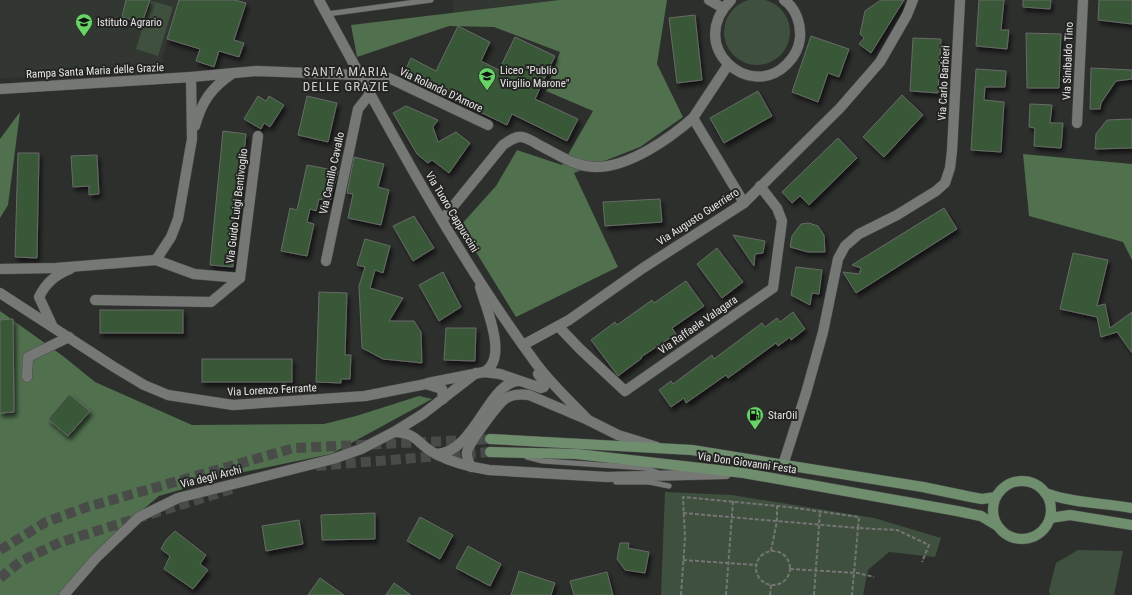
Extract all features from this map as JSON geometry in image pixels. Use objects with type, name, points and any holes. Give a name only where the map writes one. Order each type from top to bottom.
[{"type":"main road","name":"Via Don Giovanni Festa","points":[[490,439],[692,450],[784,464],[971,497],[996,497]]},
{"type":"main road","name":"Via Don Giovanni Festa","points":[[490,452],[577,454],[744,473],[957,511],[981,516],[996,525]]},
{"type":"main road","points":[[1024,481],[1039,487],[1045,493],[1050,505],[1050,518],[1042,531],[1029,539],[1014,538],[1001,531],[996,525],[993,511],[996,497],[1008,485],[1024,481]]},
{"type":"main road","points":[[1045,493],[1078,501],[1132,508]]},
{"type":"main road","points":[[1050,518],[1070,515],[1132,525]]},
{"type":"street","name":"Via Tuoro Cappuccini","points":[[319,0],[401,152],[476,275],[535,362],[588,420]]},
{"type":"street","points":[[709,0],[723,8]]},
{"type":"street","points":[[731,0],[723,8],[717,20],[715,38],[721,56],[728,65],[741,73],[755,76],[770,75],[783,68],[793,57],[799,44],[800,29],[796,15],[784,0]]},
{"type":"street","name":"Via Augusto Guerriero","points":[[523,345],[569,320],[642,268],[744,203],[840,108],[880,62],[907,15],[913,0]]},
{"type":"street","name":"Via Carlo Barbieri","points":[[784,464],[823,332],[838,258],[846,246],[859,234],[897,215],[936,191],[945,183],[950,168],[960,0]]},
{"type":"street","name":"Via Sinibaldo Tino","points":[[1077,123],[1082,0]]},
{"type":"street","points":[[442,220],[503,145],[511,140],[517,137],[528,139],[576,164],[597,167],[624,161],[672,137],[693,118],[728,65]]},
{"type":"street","name":"Via Rolando D'Amore","points":[[235,72],[257,71],[359,75],[389,78],[488,125]]},
{"type":"street","points":[[0,269],[75,266],[156,260],[171,237],[178,219],[192,139],[201,106],[218,83],[235,72]]},
{"type":"street","name":"Rampa Santa Maria delle Grazie","points":[[0,88],[191,78],[235,72]]},
{"type":"street","points":[[191,78],[192,139]]},
{"type":"street","name":"Via Camillo Cavallo","points":[[326,261],[358,109],[370,94]]},
{"type":"street","points":[[693,118],[744,203]]},
{"type":"street","name":"Via Guido Luigi Bentivoglio","points":[[95,300],[211,302],[240,278],[258,136]]},
{"type":"street","name":"Via Raffaele Valagara","points":[[558,326],[625,391],[773,288],[782,221],[776,208],[760,186]]},
{"type":"street","name":"Via Guido Luigi Bentivoglio","points":[[156,260],[194,274],[240,278]]},
{"type":"street","points":[[52,325],[39,297],[44,286],[58,274],[75,266]]},
{"type":"street","name":"Via degli Archi","points":[[64,595],[96,558],[139,517],[178,498],[340,456],[361,449],[394,432],[423,414],[480,372],[492,366],[496,352],[491,326],[476,275]]},
{"type":"street","name":"Via Lorenzo Ferrante","points":[[0,293],[144,385],[162,392],[198,400],[226,404],[365,396],[480,372]]},
{"type":"street","points":[[27,377],[28,357],[69,337]]},
{"type":"street","points":[[480,372],[519,380],[541,388],[545,386],[537,373],[535,362]]},
{"type":"street","points":[[436,454],[449,452],[456,446],[477,423],[502,389],[512,382],[519,380]]},
{"type":"street","points":[[426,384],[442,390],[443,399]]},
{"type":"street","points":[[471,467],[467,456],[468,447],[505,399],[519,394],[529,395],[588,420],[618,435],[658,448]]},
{"type":"street","points":[[419,441],[417,429],[423,414]]},
{"type":"street","points":[[394,432],[413,435],[428,450],[436,454],[471,467],[489,470],[576,474],[606,477],[744,473]]},
{"type":"lane","points":[[327,14],[431,0]]},
{"type":"lane","points":[[512,453],[543,461],[646,468],[662,475]]},
{"type":"lane","points":[[576,474],[605,481],[649,482],[669,486]]},
{"type":"path","points":[[681,595],[685,538],[683,497],[733,501],[859,517],[852,595]]},
{"type":"path","points":[[726,595],[733,501]]},
{"type":"path","points":[[771,551],[777,521],[777,506]]},
{"type":"path","points":[[814,595],[820,512]]},
{"type":"path","points":[[683,513],[897,530],[929,545],[922,562]]},
{"type":"path","points":[[771,551],[785,555],[790,564],[790,569],[789,574],[782,583],[771,585],[761,580],[758,575],[756,565],[762,556],[771,551]]},
{"type":"path","points":[[683,560],[756,565]]},
{"type":"path","points":[[790,569],[855,573],[874,577]]},
{"type":"path","points":[[770,595],[771,585]]},
{"type":"shaded area","name":"Istituto Agrario","points":[[0,0],[179,0],[158,74],[0,78]]},
{"type":"shaded area","points":[[453,0],[559,0],[453,14]]},
{"type":"green space","points":[[757,-1],[770,2],[780,9],[787,19],[790,32],[787,45],[780,55],[770,62],[757,65],[744,62],[734,55],[727,45],[724,32],[727,19],[734,9],[744,2]]},
{"type":"green space","points":[[559,0],[667,0],[657,64],[683,117],[640,147],[574,173],[618,267],[516,317],[460,226],[496,186],[517,150],[562,165],[593,111],[546,91],[560,52],[494,27],[449,26],[357,57],[351,25]]},
{"type":"green space","points":[[151,1],[173,7],[158,56],[136,49]]},
{"type":"green space","points":[[20,112],[8,205],[0,218],[0,139]]},
{"type":"green space","points":[[1023,154],[1132,164],[1132,260],[1123,242],[1029,216]]},
{"type":"green space","points":[[0,311],[63,356],[95,382],[192,425],[324,424],[356,416],[419,396],[432,399],[331,454],[234,474],[159,496],[115,533],[58,595],[0,595]]},
{"type":"green space","points":[[665,492],[732,495],[874,518],[941,538],[935,557],[889,552],[868,570],[863,595],[661,595]]},
{"type":"green space","points":[[1078,550],[1123,551],[1114,595],[1050,595],[1049,590],[1056,563]]},
{"type":"building","points":[[126,0],[150,0],[142,23],[122,17]]},
{"type":"building","points":[[179,0],[235,0],[246,3],[234,40],[244,43],[239,57],[219,51],[214,67],[196,61],[200,49],[167,39]]},
{"type":"building","points":[[881,0],[904,0],[871,53],[859,44],[864,38],[860,34],[865,11]]},
{"type":"building","points":[[979,0],[1004,0],[1001,30],[1009,30],[1007,49],[976,46]]},
{"type":"building","points":[[1023,0],[1051,0],[1050,9],[1023,7]]},
{"type":"building","points":[[1099,0],[1132,0],[1132,24],[1098,20]]},
{"type":"building","points":[[695,15],[702,80],[677,83],[669,18]]},
{"type":"building","name":"Liceo \"Publio Virgilio Marone\"","points":[[458,26],[490,42],[481,61],[499,70],[515,37],[555,56],[535,99],[578,119],[567,141],[512,114],[507,125],[403,75],[411,58],[436,71]]},
{"type":"building","points":[[1026,33],[1061,34],[1059,88],[1027,88]]},
{"type":"building","points":[[811,36],[849,49],[839,77],[828,73],[818,102],[792,92]]},
{"type":"building","points":[[913,38],[941,39],[938,93],[910,91]]},
{"type":"building","points":[[1091,68],[1132,70],[1132,79],[1116,81],[1101,103],[1100,109],[1090,109]]},
{"type":"building","points":[[976,69],[1006,71],[1005,87],[985,87],[984,100],[1004,102],[1001,152],[971,150]]},
{"type":"building","points":[[758,91],[772,116],[724,143],[710,118]]},
{"type":"building","points":[[902,95],[923,115],[884,157],[863,137]]},
{"type":"building","points":[[258,96],[266,101],[269,96],[284,105],[270,127],[264,123],[261,129],[244,119]]},
{"type":"building","points":[[307,96],[337,103],[328,142],[298,135]]},
{"type":"building","points":[[1030,104],[1052,105],[1050,123],[1063,123],[1061,148],[1034,146],[1035,128],[1029,127]]},
{"type":"building","points":[[406,106],[438,120],[433,127],[438,142],[456,132],[470,143],[449,173],[432,160],[428,163],[417,154],[393,113]]},
{"type":"building","points":[[1132,119],[1132,148],[1095,149],[1096,134],[1107,120]]},
{"type":"building","points":[[223,131],[246,134],[233,267],[210,265]]},
{"type":"building","points":[[838,138],[857,158],[809,205],[800,196],[792,203],[782,192]]},
{"type":"building","points":[[18,153],[39,153],[37,258],[15,257]]},
{"type":"building","points":[[97,155],[99,194],[89,195],[89,186],[73,187],[71,156]]},
{"type":"building","points":[[354,157],[384,164],[378,187],[389,190],[381,225],[348,218],[353,194],[347,193]]},
{"type":"building","points":[[307,165],[338,171],[330,202],[319,199],[316,211],[310,209],[307,222],[314,224],[307,256],[281,251],[290,208],[297,210]]},
{"type":"building","points":[[660,199],[662,222],[605,226],[603,202]]},
{"type":"building","points":[[944,208],[957,229],[856,293],[843,272],[859,274],[861,268],[852,265]]},
{"type":"building","points":[[414,216],[434,248],[413,261],[393,226]]},
{"type":"building","points":[[809,223],[818,226],[824,235],[825,252],[808,252],[790,247],[792,236],[801,224]]},
{"type":"building","points":[[733,235],[765,241],[763,253],[755,254],[754,266]]},
{"type":"building","points":[[365,239],[390,246],[383,273],[375,270],[370,288],[403,298],[389,321],[414,321],[421,332],[422,363],[383,359],[362,348],[359,286],[365,267],[357,265]]},
{"type":"building","points":[[717,248],[743,282],[722,298],[697,264]]},
{"type":"building","points":[[1073,253],[1108,260],[1097,306],[1105,304],[1110,328],[1132,312],[1132,353],[1117,332],[1101,337],[1097,317],[1060,309]]},
{"type":"building","points":[[796,267],[822,270],[819,294],[812,293],[810,305],[791,295]]},
{"type":"building","points":[[443,272],[461,307],[439,321],[419,285]]},
{"type":"building","points":[[686,281],[704,306],[672,328],[676,334],[641,357],[642,358],[618,376],[591,340],[615,322],[617,325],[652,300],[654,303]]},
{"type":"building","points":[[319,292],[347,293],[345,355],[351,355],[350,379],[341,379],[341,383],[316,382]]},
{"type":"building","points":[[100,310],[183,310],[183,333],[100,333]]},
{"type":"building","points":[[793,312],[805,329],[791,340],[790,337],[778,346],[776,343],[728,378],[726,375],[686,403],[684,398],[671,407],[659,390],[671,381],[673,384],[712,355],[714,359],[762,323],[765,327],[777,318],[780,322]]},
{"type":"building","points":[[13,319],[14,412],[0,413],[0,320]]},
{"type":"building","points":[[446,328],[476,328],[475,361],[444,360]]},
{"type":"building","points":[[202,359],[292,359],[292,382],[202,382]]},
{"type":"building","points":[[69,394],[90,411],[68,436],[48,419]]},
{"type":"building","points":[[375,513],[375,539],[322,540],[321,515]]},
{"type":"building","points":[[420,517],[453,535],[440,559],[407,541]]},
{"type":"building","points":[[299,520],[303,544],[266,551],[262,526]]},
{"type":"building","points":[[175,531],[206,555],[200,564],[208,570],[193,589],[164,569],[170,556],[161,549],[166,540]]},
{"type":"building","points":[[620,543],[629,543],[628,548],[649,552],[645,573],[625,570],[617,559]]},
{"type":"building","points":[[468,546],[501,564],[490,586],[456,568]]},
{"type":"building","points":[[519,571],[555,583],[551,595],[511,595]]},
{"type":"building","points":[[607,572],[613,595],[574,595],[570,581]]},
{"type":"building","points":[[320,578],[344,595],[308,595]]},
{"type":"building","points":[[394,583],[411,595],[386,595]]},
{"type":"tunnel","points":[[0,550],[46,522],[87,507],[294,448],[490,439]]},
{"type":"tunnel","points":[[316,466],[490,452]]},
{"type":"tunnel","points":[[0,578],[21,561],[61,542],[235,488]]},
{"type":"place","name":"Istituto Agrario","points":[[84,37]]},
{"type":"place","name":"Liceo \"Publio Virgilio Marone\"","points":[[487,91]]},
{"type":"place","name":"StarOil","points":[[755,430]]},
{"type":"district","name":"SANTA MARIA DELLE GRAZIE","points":[[346,78]]}]
